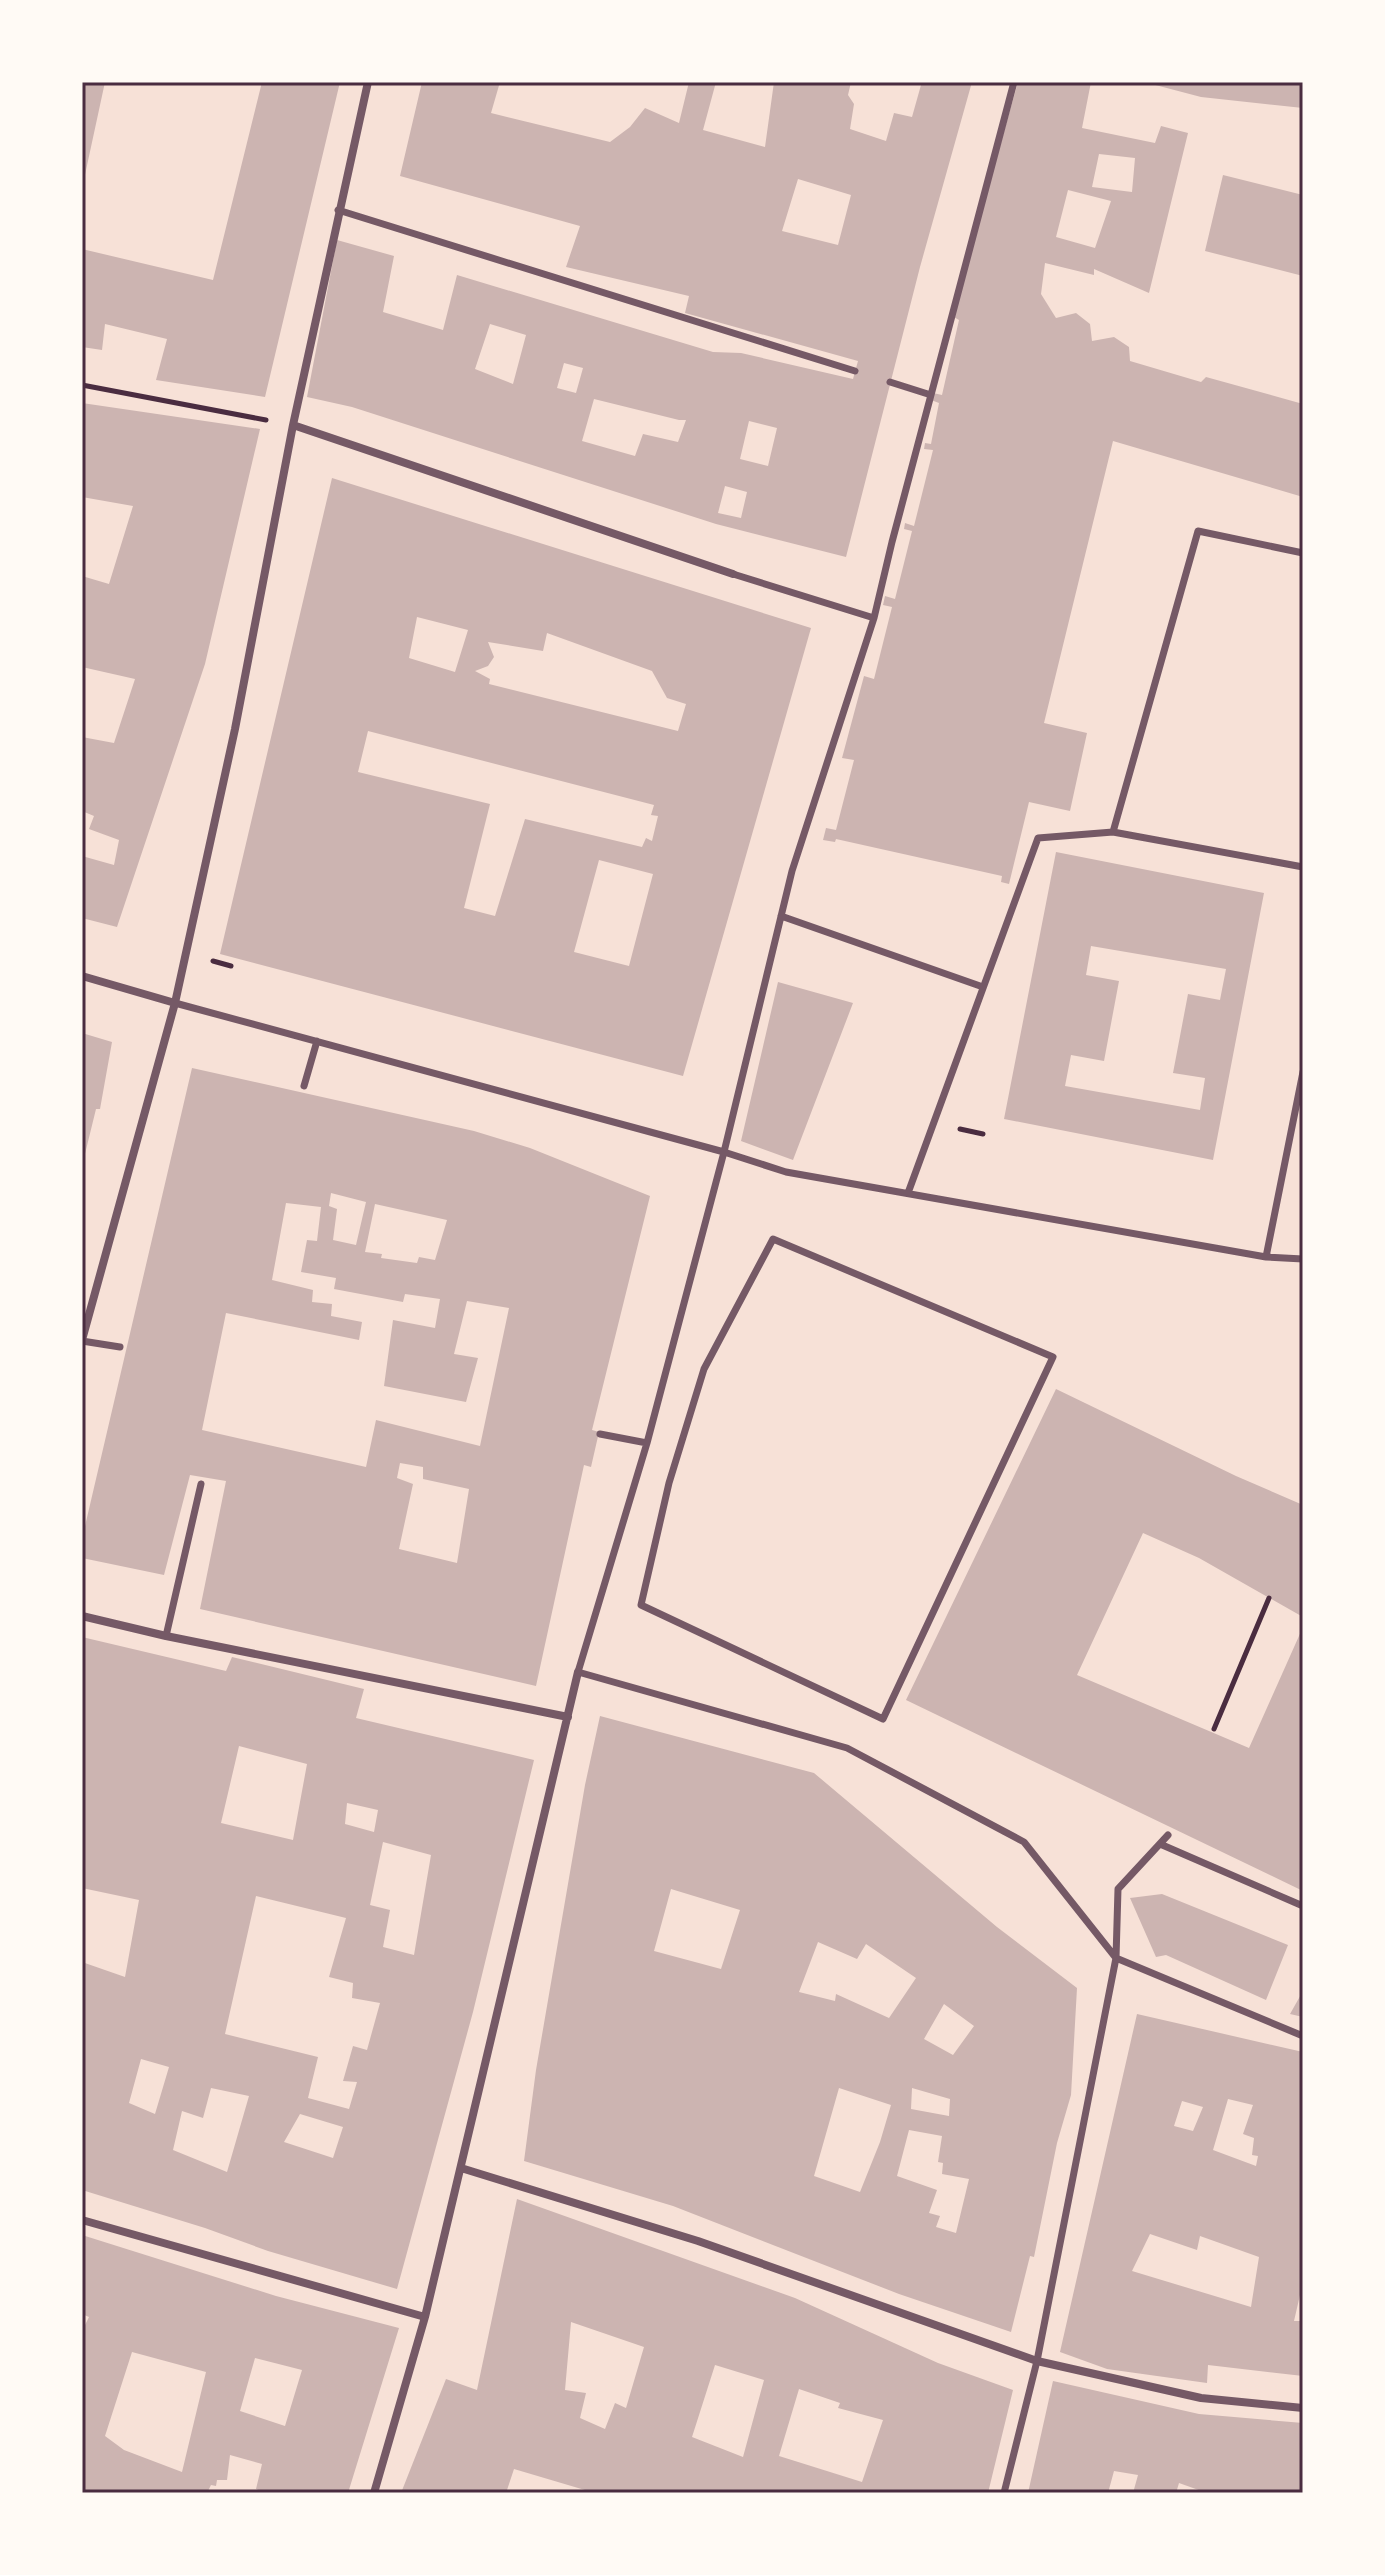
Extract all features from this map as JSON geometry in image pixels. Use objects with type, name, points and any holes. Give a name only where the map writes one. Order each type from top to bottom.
[{"type":"street","points":[[120,1347],[82,1340],[175,1003],[235,729],[338,210],[368,82]]},
{"type":"street","points":[[374,2493],[425,2317],[578,1672],[647,1443],[724,1152],[792,871],[874,618],[1014,82]]},
{"type":"street","points":[[338,210],[855,371]]},
{"type":"street","points":[[890,382],[931,395]]},
{"type":"street","points":[[293,425],[733,574],[874,618]]},
{"type":"street","points":[[1113,832],[1198,531],[1303,553]]},
{"type":"street","points":[[908,1193],[1038,838],[1113,832],[1303,867]]},
{"type":"street","points":[[781,916],[983,987]]},
{"type":"street","points":[[82,976],[724,1152],[786,1172],[1266,1257],[1303,1259]]},
{"type":"street","points":[[304,1086],[317,1041]]},
{"type":"street","points":[[1266,1257],[1303,1072]]},
{"type":"street","points":[[773,1239],[1053,1357],[883,1719],[641,1605],[669,1483],[704,1369],[773,1239]]},
{"type":"street","points":[[600,1434],[647,1443]]},
{"type":"street","points":[[166,1636],[201,1484]]},
{"type":"street","points":[[82,1616],[166,1636],[568,1717]]},
{"type":"street","points":[[578,1672],[847,1748],[1024,1842],[1116,1958],[1303,2036]]},
{"type":"street","points":[[1004,2493],[1037,2361],[1116,1958],[1118,1889],[1168,1835]]},
{"type":"street","points":[[1160,1844],[1303,1906]]},
{"type":"street","points":[[461,2168],[698,2241],[1037,2361],[1201,2398],[1303,2408]]},
{"type":"street","points":[[82,2220],[425,2317]]},
{"type":"path","points":[[82,385],[293,425]]},
{"type":"path","points":[[1214,1729],[1269,1598]]},
{"type":"building","points":[[82,82],[105,82],[83,184],[82,184]]},
{"type":"building","points":[[262,82],[340,82],[265,397],[156,380],[167,339],[105,324],[102,350],[82,347],[82,249],[213,280]]},
{"type":"building","points":[[422,82],[500,82],[491,113],[610,142],[630,127],[645,108],[679,123],[689,82],[716,82],[703,130],[765,147],[774,82],[851,82],[848,95],[854,104],[850,129],[886,141],[894,113],[912,117],[921,85],[914,82],[972,82],[920,267],[846,557],[716,524],[352,407],[307,397],[337,240],[394,256],[383,312],[443,330],[457,275],[713,352],[741,353],[853,379],[858,361],[685,313],[689,296],[566,267],[580,226],[400,176]],"holes":[[[798,179],[851,195],[838,245],[782,231]],[[490,324],[526,335],[513,384],[475,369]],[[564,363],[583,368],[576,393],[557,388]],[[594,399],[686,420],[678,442],[643,434],[635,456],[582,441]],[[749,421],[777,428],[768,466],[740,459]],[[725,486],[747,492],[741,518],[718,513]]]},
{"type":"building","points":[[1018,82],[1091,82],[1082,128],[1155,143],[1161,126],[1188,133],[1149,293],[1094,269],[1094,275],[1045,263],[1041,294],[1056,318],[1076,313],[1090,324],[1092,341],[1114,337],[1129,347],[1130,361],[1201,382],[1206,377],[1303,404],[1303,497],[1113,441],[1044,723],[1087,733],[1070,811],[1029,802],[1009,884],[1001,882],[1002,876],[836,839],[835,842],[823,840],[826,828],[836,830],[854,760],[842,758],[864,676],[874,679],[892,607],[883,605],[885,596],[895,599],[912,531],[904,529],[905,523],[914,526],[933,450],[924,449],[925,443],[931,444],[939,403],[931,400],[933,393],[942,395],[959,320],[952,316]],"holes":[[[1099,154],[1135,158],[1132,192],[1092,187]],[[1068,190],[1111,201],[1095,248],[1056,237]]]},
{"type":"building","points":[[1144,82],[1303,82],[1303,108],[1201,97]]},
{"type":"building","points":[[1223,175],[1303,195],[1303,276],[1205,251]]},
{"type":"building","points":[[82,403],[260,429],[205,664],[117,927],[82,918],[82,856],[114,865],[119,840],[89,829],[94,816],[82,811],[82,737],[114,743],[135,679],[82,667],[82,576],[109,584],[133,506],[82,497]]},
{"type":"building","points":[[332,478],[811,628],[683,1076],[220,954]],"holes":[[[417,617],[468,630],[455,672],[409,658]],[[547,633],[652,671],[667,698],[686,704],[678,731],[489,684],[490,679],[475,671],[488,666],[494,657],[488,642],[543,651]],[[368,731],[654,805],[651,815],[658,816],[652,841],[646,838],[642,847],[525,819],[495,916],[464,908],[490,804],[358,772]],[[599,860],[653,874],[629,966],[574,952]]]},
{"type":"building","points":[[1056,852],[1264,893],[1213,1160],[1004,1119]],"holes":[[[1091,946],[1226,969],[1220,1000],[1188,994],[1173,1073],[1205,1078],[1200,1110],[1065,1086],[1071,1055],[1104,1061],[1119,981],[1086,975]]]},
{"type":"building","points":[[778,982],[853,1003],[793,1160],[741,1141]]},
{"type":"building","points":[[82,1033],[112,1042],[100,1109],[96,1109],[83,1162]]},
{"type":"building","points":[[192,1068],[474,1131],[530,1148],[650,1196],[592,1430],[599,1432],[591,1467],[584,1465],[536,1686],[200,1609],[226,1481],[190,1475],[164,1575],[82,1558],[82,1539]],"holes":[[[331,1193],[366,1202],[356,1245],[333,1240],[337,1209],[329,1206]],[[286,1203],[321,1207],[317,1241],[307,1240],[301,1272],[336,1278],[334,1289],[403,1302],[405,1294],[440,1299],[435,1328],[393,1320],[384,1386],[466,1402],[478,1358],[454,1354],[467,1301],[509,1308],[480,1446],[376,1420],[366,1467],[202,1430],[226,1313],[359,1340],[362,1322],[331,1316],[332,1304],[312,1302],[313,1290],[272,1280]],[[375,1204],[447,1220],[435,1260],[419,1257],[417,1263],[381,1258],[382,1254],[365,1252]],[[400,1463],[423,1467],[423,1479],[469,1489],[457,1563],[399,1549],[413,1484],[397,1478]]]},
{"type":"building","points":[[1056,1389],[1303,1505],[1303,1617],[1199,1558],[1143,1533],[1077,1675],[1249,1748],[1303,1627],[1303,1891],[906,1700]]},
{"type":"building","points":[[82,1637],[226,1671],[232,1657],[364,1689],[356,1718],[534,1760],[473,2012],[397,2289],[268,2251],[82,2190],[82,2079],[85,2066],[82,2066],[82,1962],[125,1977],[139,1900],[82,1888]],"holes":[[[239,1746],[307,1764],[293,1840],[221,1823]],[[347,1803],[378,1810],[374,1832],[345,1824]],[[383,1842],[431,1855],[414,1955],[383,1947],[390,1910],[370,1905]],[[256,1896],[346,1918],[329,1977],[353,1983],[352,1998],[380,2003],[367,2050],[353,2046],[343,2081],[357,2082],[349,2109],[308,2098],[318,2057],[225,2034]],[[141,2059],[169,2067],[155,2114],[129,2103]],[[211,2088],[249,2096],[227,2172],[173,2150],[182,2111],[203,2118]],[[300,2114],[343,2127],[333,2158],[284,2142]]]},
{"type":"building","points":[[600,1716],[814,1773],[997,1927],[1077,1988],[1071,2095],[1057,2143],[1034,2257],[1030,2256],[1011,2332],[899,2294],[673,2206],[524,2161],[536,2070],[585,1785]],"holes":[[[671,1889],[740,1910],[721,1969],[654,1951]],[[818,1942],[857,1959],[866,1944],[916,1978],[889,2018],[836,1994],[835,2001],[799,1992]],[[944,2004],[974,2026],[953,2055],[924,2039]],[[839,2088],[891,2105],[860,2192],[814,2176]],[[912,2088],[950,2099],[949,2116],[911,2109]],[[909,2130],[942,2136],[938,2162],[943,2163],[942,2174],[969,2179],[956,2233],[936,2227],[940,2216],[929,2213],[937,2190],[897,2176]]]},
{"type":"building","points":[[1162,1894],[1288,1945],[1266,2000],[1166,1955],[1156,1957],[1130,1898]]},
{"type":"building","points":[[1303,1991],[1303,2017],[1290,2014]]},
{"type":"building","points":[[1137,2014],[1303,2052],[1303,2282],[1294,2321],[1303,2321],[1303,2376],[1208,2365],[1207,2383],[1107,2369],[1060,2352]],"holes":[[[1228,2099],[1253,2105],[1243,2134],[1254,2138],[1252,2155],[1258,2156],[1256,2166],[1213,2150]],[[1182,2101],[1203,2107],[1193,2131],[1174,2126]],[[1150,2234],[1197,2250],[1200,2236],[1259,2257],[1251,2307],[1132,2271]]]},
{"type":"building","points":[[517,2199],[795,2298],[938,2363],[1013,2390],[988,2493],[595,2493],[514,2469],[506,2493],[401,2493],[446,2379],[477,2390]],"holes":[[[571,2322],[644,2347],[626,2408],[615,2403],[605,2429],[580,2418],[586,2393],[565,2390]],[[715,2365],[764,2380],[743,2457],[692,2437]],[[799,2389],[840,2403],[838,2408],[883,2420],[862,2482],[779,2456]]]},
{"type":"building","points":[[82,2235],[276,2296],[399,2328],[348,2493],[265,2493],[256,2489],[262,2464],[230,2455],[227,2480],[217,2480],[216,2486],[211,2485],[207,2493],[82,2493],[82,2331],[89,2317],[82,2314]],"holes":[[[132,2352],[206,2372],[182,2472],[124,2450],[105,2436]],[[255,2358],[302,2370],[285,2426],[240,2411]]]},
{"type":"building","points":[[1053,2381],[1199,2414],[1303,2423],[1303,2493],[1207,2493],[1179,2483],[1176,2493],[1133,2493],[1138,2475],[1114,2471],[1108,2493],[1028,2493]]}]
